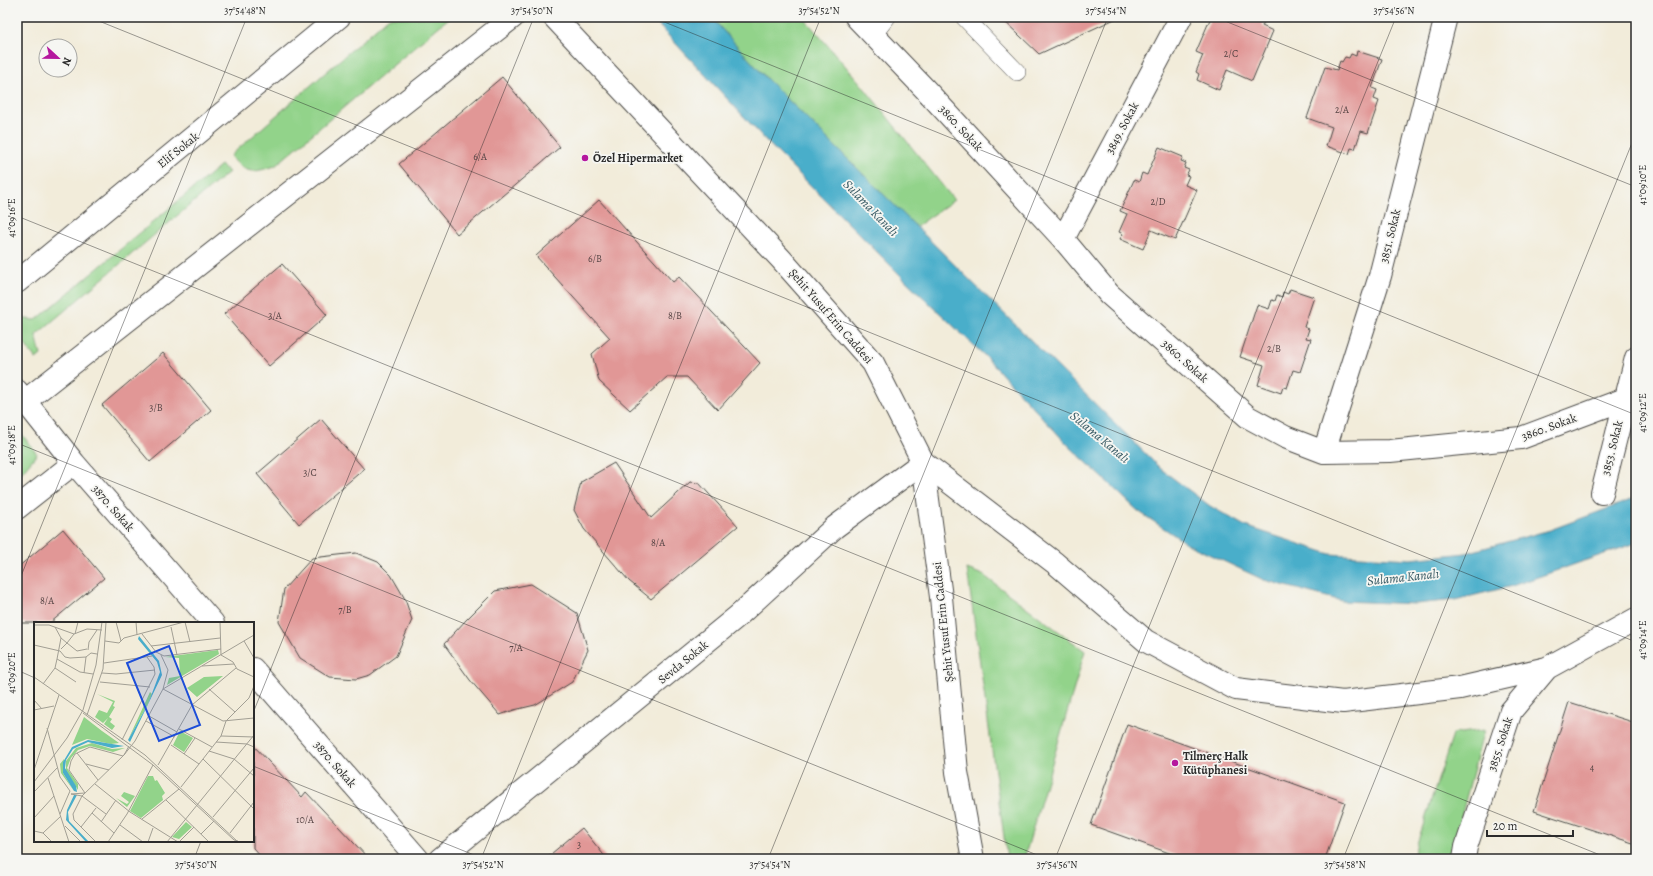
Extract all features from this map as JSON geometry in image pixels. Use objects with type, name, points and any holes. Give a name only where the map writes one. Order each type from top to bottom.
[{"type":"street","name":"Elif Sokak","points":[[17,282],[339,17]]},
{"type":"street","points":[[21,396],[513,17]]},
{"type":"street","name":"Şehit Yusuf Erin Caddesi","points":[[554,17],[781,259],[873,363],[923,462],[941,597],[957,772],[973,859]]},
{"type":"street","name":"3860. Sokak","points":[[856,17],[1063,239],[1109,294],[1248,417],[1285,437],[1324,452],[1390,451],[1521,438],[1625,399]]},
{"type":"street","name":"3849. Sokak","points":[[1063,239],[1181,17]]},
{"type":"street","name":"3851. Sokak","points":[[1324,452],[1380,276],[1446,17]]},
{"type":"street","name":"3853. Sokak","points":[[1602,493],[1636,358]]},
{"type":"street","name":"3870. Sokak","points":[[21,396],[74,463],[212,622]]},
{"type":"street","points":[[923,462],[1055,563],[1146,641],[1236,689],[1343,702],[1460,688],[1547,668]]},
{"type":"street","name":"Sevda Sokak","points":[[440,859],[738,616],[835,527],[923,462]]},
{"type":"street","points":[[17,508],[74,463]]},
{"type":"street","name":"3855. Sokak","points":[[1464,859],[1466,847],[1511,711],[1547,668],[1636,619]]},
{"type":"street","name":"3870. Sokak","points":[[254,670],[418,859]]},
{"type":"lane","points":[[873,35],[887,17]]},
{"type":"lane","points":[[964,17],[1017,72]]},
{"type":"green space","points":[[389,17],[450,17],[275,166],[250,171],[241,167],[230,156]]},
{"type":"green space","points":[[711,17],[803,17],[861,84],[954,200],[916,227],[767,79]]},
{"type":"green space","points":[[221,165],[229,172],[36,335],[41,355],[36,359],[17,334],[17,318],[36,320]]},
{"type":"green space","points":[[17,428],[37,454],[17,478]]},
{"type":"green space","points":[[967,569],[983,575],[1085,651],[1024,859],[1007,859]]},
{"type":"green space","points":[[1484,730],[1450,859],[1412,859],[1453,734]]},
{"type":"water","name":"Sulama Kanalı","points":[[651,17],[711,17],[767,79],[1161,469],[1210,506],[1245,526],[1330,554],[1411,559],[1466,553],[1550,530],[1636,498],[1636,543],[1512,586],[1455,600],[1416,604],[1342,601],[1264,580],[1189,545],[1138,511],[1068,445],[985,356],[905,280],[773,148]]},
{"type":"building","points":[[1000,17],[1119,17],[1039,54]]},
{"type":"building","points":[[1211,17],[1266,17],[1262,26],[1273,31],[1252,81],[1227,70],[1219,90],[1197,80],[1199,74],[1196,72],[1203,55],[1196,52]]},
{"type":"building","points":[[1357,51],[1382,59],[1372,88],[1377,90],[1374,99],[1379,101],[1368,133],[1361,131],[1355,149],[1351,148],[1349,154],[1326,146],[1332,127],[1307,118],[1325,67],[1337,70],[1340,61],[1342,62],[1345,57],[1349,58],[1351,54],[1356,56]]},
{"type":"building","points":[[502,77],[560,147],[457,234],[399,164]]},
{"type":"building","points":[[1159,147],[1183,157],[1181,161],[1186,163],[1184,168],[1189,170],[1186,175],[1189,176],[1185,185],[1197,190],[1175,240],[1151,230],[1143,249],[1120,239],[1123,234],[1119,232],[1127,214],[1120,211],[1134,180],[1139,182],[1142,173],[1147,175]]},
{"type":"building","points":[[599,200],[673,282],[679,277],[760,363],[718,410],[687,377],[667,377],[630,410],[599,381],[592,354],[610,338],[536,256]]},
{"type":"building","points":[[282,264],[327,315],[269,366],[224,314]]},
{"type":"building","points":[[1290,289],[1314,297],[1304,327],[1309,329],[1306,338],[1311,339],[1300,372],[1293,370],[1287,388],[1283,387],[1281,393],[1258,385],[1264,365],[1240,357],[1257,305],[1269,309],[1272,300],[1275,301],[1277,295],[1282,297],[1283,292],[1288,294]]},
{"type":"building","points":[[163,353],[211,410],[150,462],[102,405]]},
{"type":"building","points":[[321,419],[364,469],[299,524],[257,474]]},
{"type":"building","points":[[614,463],[651,518],[690,482],[699,483],[738,526],[651,599],[629,581],[584,529],[574,510],[581,482]]},
{"type":"building","points":[[63,529],[104,578],[51,622],[17,623],[17,568]]},
{"type":"building","points":[[356,553],[378,562],[391,575],[405,599],[412,620],[396,656],[370,675],[356,679],[330,677],[300,658],[279,622],[284,589],[312,558]]},
{"type":"building","points":[[531,584],[577,613],[588,650],[572,682],[535,705],[500,715],[470,680],[444,644],[495,591]]},
{"type":"building","points":[[1569,702],[1636,723],[1636,844],[1534,811]]},
{"type":"building","name":"Tilmerç Halk Kütüphanesi","points":[[1127,724],[1345,802],[1325,859],[1186,859],[1091,825]]},
{"type":"building","points":[[254,746],[302,797],[306,792],[369,859],[263,859],[253,848]]},
{"type":"building","points":[[582,828],[607,859],[545,859]]},
{"type":"place","name":"Özel Hipermarket","points":[[585,158]]},
{"type":"place","name":"Tilmerç Halk Kütüphanesi","points":[[1175,763]]}]
